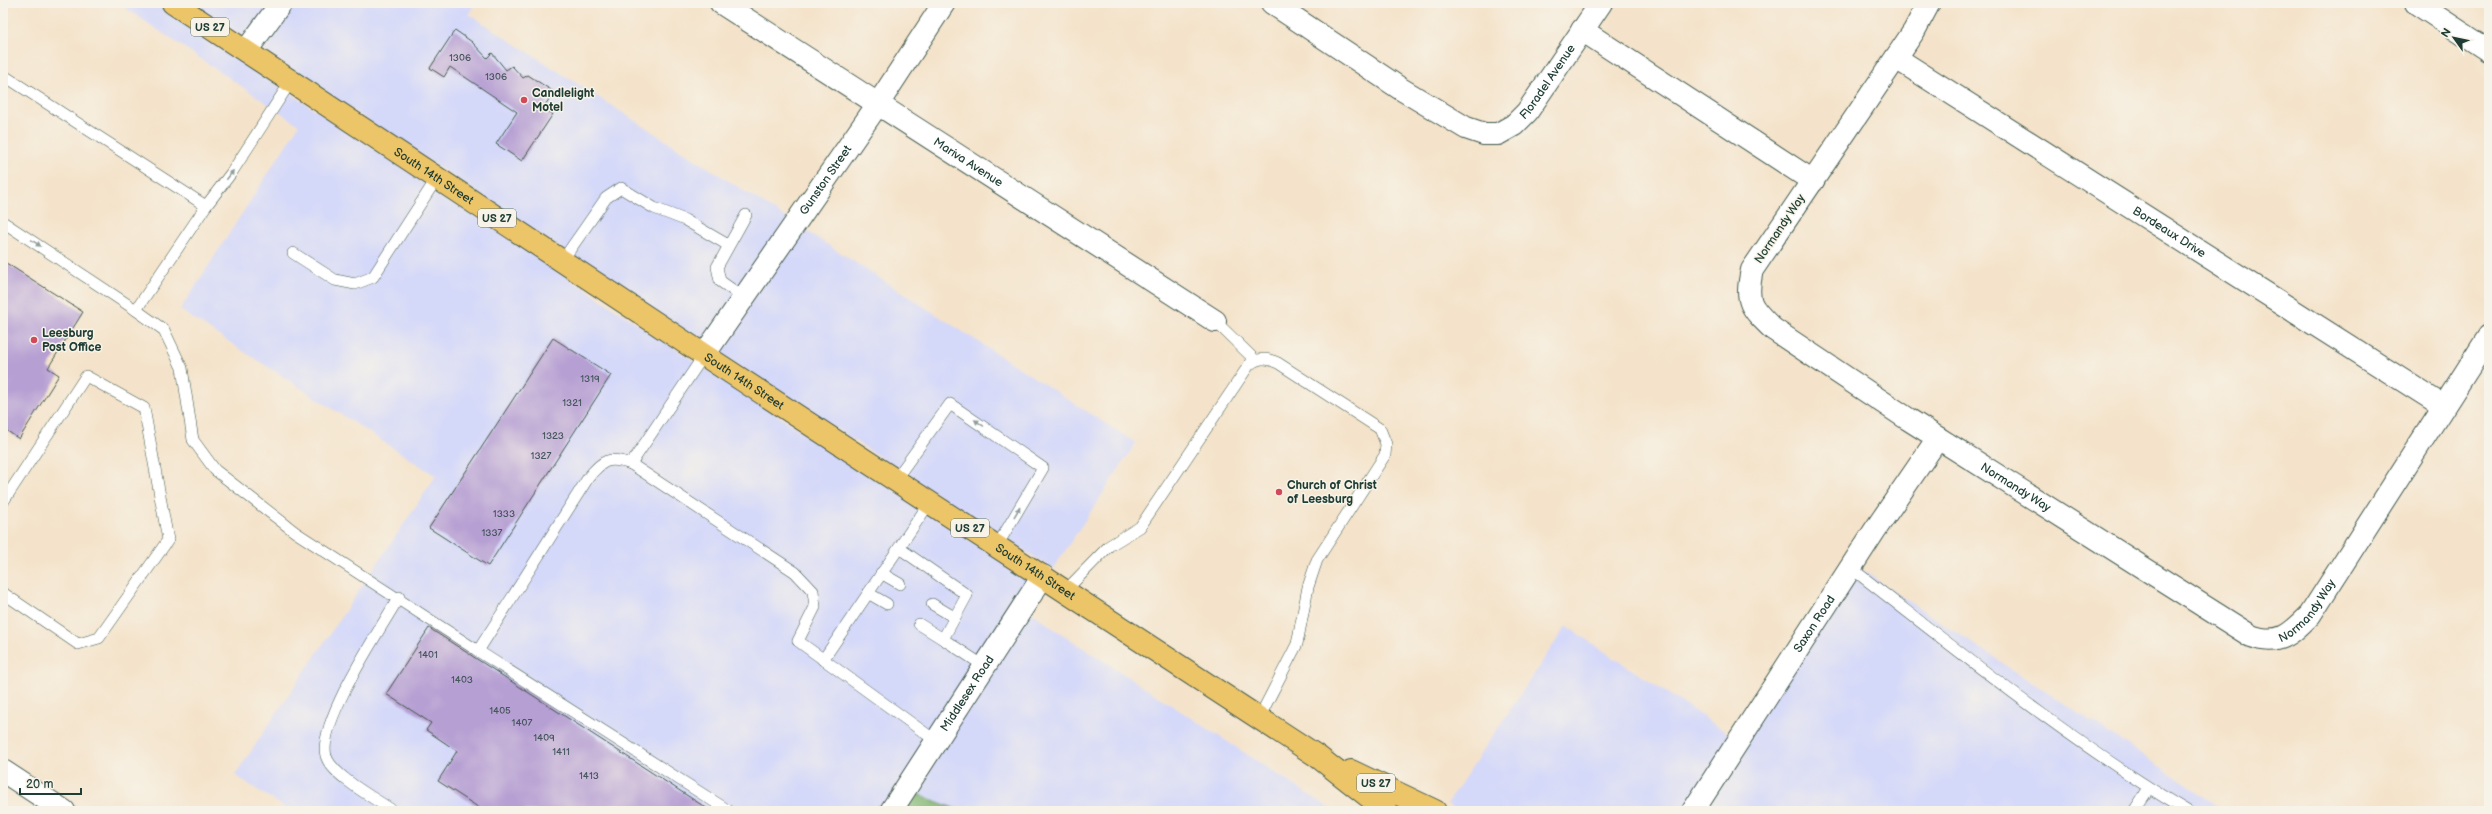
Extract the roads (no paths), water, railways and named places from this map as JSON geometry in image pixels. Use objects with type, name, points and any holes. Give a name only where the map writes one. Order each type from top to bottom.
[{"type":"highway","name":"South 14th Street","points":[[173,3],[704,355],[1066,590],[1317,756],[1387,811]]},
{"type":"highway","name":"South 14th Street","points":[[1317,756],[1434,811]]},
{"type":"street","points":[[246,51],[281,3]]},
{"type":"street","name":"Mariva Avenue","points":[[721,3],[1215,321]]},
{"type":"street","name":"Gunston Street","points":[[704,355],[878,104],[944,3]]},
{"type":"street","name":"Floradel Avenue","points":[[1272,3],[1414,97],[1466,128],[1484,134],[1498,134],[1514,126],[1527,112],[1582,30],[1813,181]]},
{"type":"street","points":[[1582,30],[1601,3]]},
{"type":"street","name":"Normandy Way","points":[[1929,3],[1914,31],[1752,270],[1748,289],[1750,304],[1755,312],[1773,329],[1938,438],[2251,636],[2273,641],[2283,637],[2310,615],[2489,336]]},
{"type":"street","points":[[2416,3],[2489,51]]},
{"type":"street","name":"Bordeaux Drive","points":[[1896,58],[2443,406]]},
{"type":"street","name":"Saxon Road","points":[[1693,811],[1851,568],[1938,438]]},
{"type":"street","name":"Middlesex Road","points":[[891,811],[1043,576]]},
{"type":"street","points":[[3,771],[64,811]]},
{"type":"lane","points":[[3,75],[206,206]]},
{"type":"lane","points":[[136,310],[206,206],[232,172],[291,81]]},
{"type":"lane","points":[[293,253],[335,280],[355,284],[373,277],[437,178]]},
{"type":"lane","points":[[562,261],[606,198],[621,188],[654,208],[685,220],[728,245]]},
{"type":"lane","points":[[744,298],[725,286],[717,276],[717,267],[746,215]]},
{"type":"lane","points":[[3,222],[164,330],[182,368],[193,440],[215,470],[295,532],[399,597],[478,651],[729,811]]},
{"type":"lane","points":[[1215,321],[1255,360]]},
{"type":"lane","points":[[631,464],[704,355]]},
{"type":"lane","points":[[1066,590],[1109,546],[1140,527],[1249,365],[1255,360],[1270,360],[1380,429],[1386,444],[1385,455],[1317,560],[1308,587],[1297,644],[1259,718]]},
{"type":"lane","points":[[3,502],[86,376],[144,408],[168,540],[98,638],[78,644],[3,593]]},
{"type":"lane","points":[[896,480],[950,404],[1043,468],[997,546]]},
{"type":"lane","points":[[478,651],[598,465],[610,460],[619,460],[631,464],[795,572],[813,591],[815,607],[798,641],[936,741]]},
{"type":"lane","points":[[823,660],[930,502]]},
{"type":"lane","points":[[899,548],[966,594],[943,639]]},
{"type":"lane","points":[[1851,568],[2033,707],[2149,788],[2187,811]]},
{"type":"lane","points":[[881,573],[900,584]]},
{"type":"lane","points":[[868,593],[887,604]]},
{"type":"lane","points":[[393,811],[342,776],[326,756],[326,750],[330,724],[336,710],[353,676],[399,597]]},
{"type":"lane","points":[[932,604],[954,617]]},
{"type":"lane","points":[[919,624],[984,666]]},
{"type":"lane","points":[[2134,811],[2149,788]]},
{"type":"place","name":"Candlelight Motel","points":[[524,100]]},
{"type":"place","name":"Leesburg Post Office","points":[[34,340]]},
{"type":"place","name":"Church of Christ of Leesburg","points":[[1279,492]]}]
